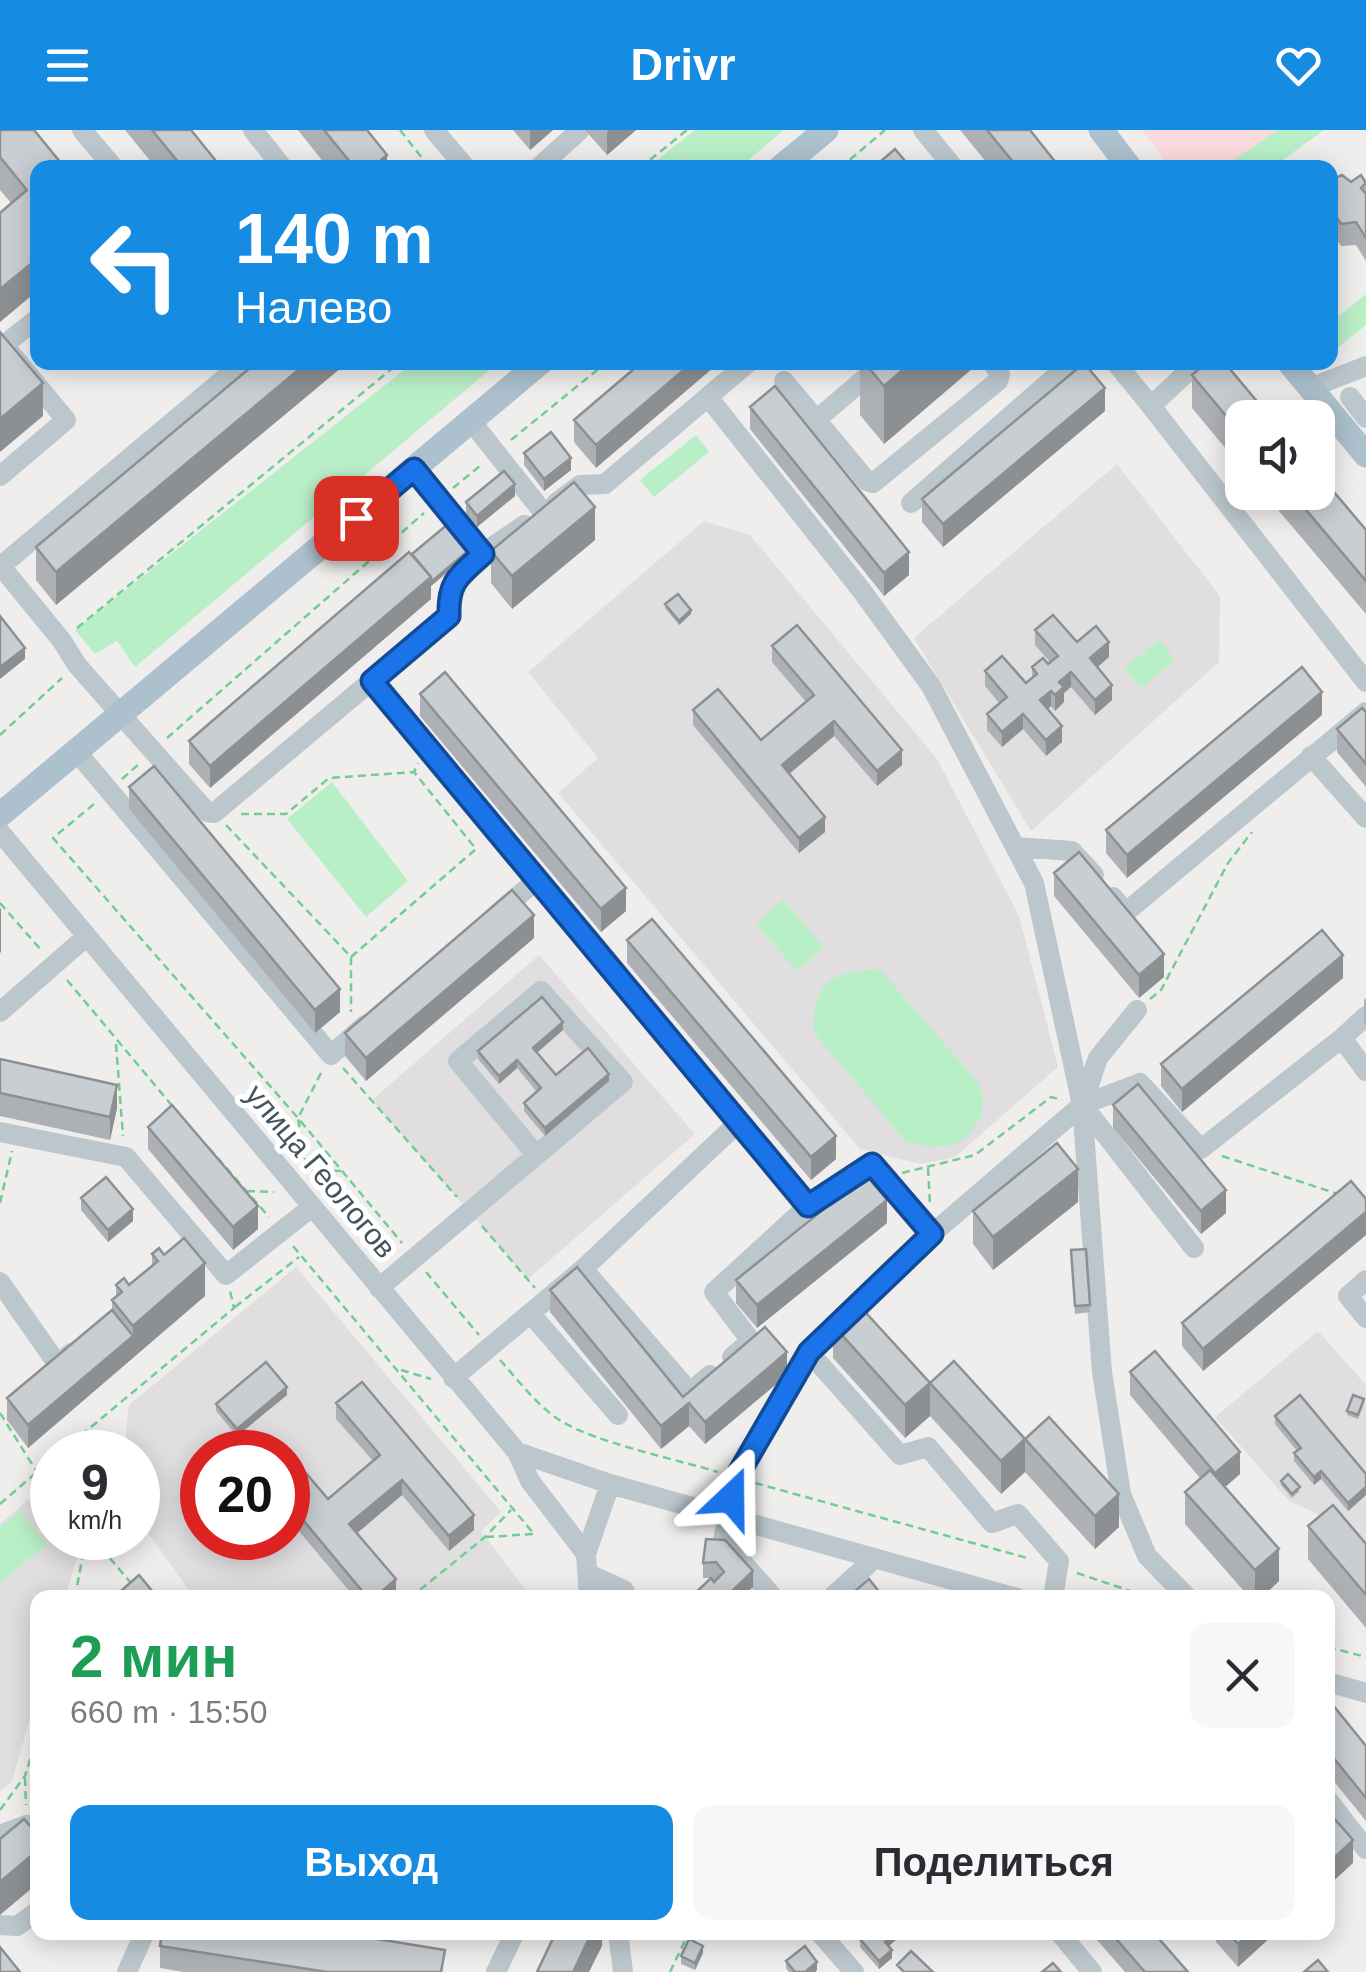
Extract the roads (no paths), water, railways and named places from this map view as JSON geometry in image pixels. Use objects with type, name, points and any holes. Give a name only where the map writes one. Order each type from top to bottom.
[{"type":"main road","points":[[790,160],[826,130]]},
{"type":"main road","points":[[1102,130],[1124,160]]},
{"type":"main road","points":[[0,814],[532,370]]},
{"type":"main road","points":[[1295,370],[1366,454]]},
{"type":"street","points":[[82,130],[107,160]]},
{"type":"street","points":[[253,130],[277,160]]},
{"type":"street","points":[[434,130],[459,160]]},
{"type":"street","points":[[547,160],[580,130]]},
{"type":"street","points":[[924,130],[948,160]]},
{"type":"street","points":[[0,476],[66,420],[4,345],[30,324]]},
{"type":"street","points":[[1310,388],[1366,366]]},
{"type":"street","points":[[234,370],[0,566],[62,641],[76,665],[207,812],[214,814],[449,616],[448,596],[453,582],[483,554],[580,486],[605,484],[740,370]]},
{"type":"street","points":[[816,420],[875,370]]},
{"type":"street","points":[[784,381],[867,481],[873,483],[998,380],[997,370]]},
{"type":"street","points":[[911,503],[1063,370]]},
{"type":"street","points":[[1121,370],[1366,682]]},
{"type":"street","points":[[1150,406],[1189,370]]},
{"type":"street","points":[[708,397],[862,591],[931,686],[1034,883],[1082,1105],[1102,1372],[1121,1494],[1148,1556],[1180,1590]]},
{"type":"street","points":[[1350,397],[1366,418]]},
{"type":"street","points":[[471,421],[543,512]]},
{"type":"street","points":[[414,469],[483,554]]},
{"type":"street","points":[[372,681],[808,1206]]},
{"type":"street","points":[[1015,847],[1072,851],[1126,912],[1366,712]]},
{"type":"street","points":[[76,752],[330,1055],[380,1012]]},
{"type":"street","points":[[1311,756],[1366,818]]},
{"type":"street","name":"улица Геологов","points":[[0,832],[379,1288],[444,1379],[517,1452],[530,1481],[587,1564]]},
{"type":"street","points":[[481,927],[538,879]]},
{"type":"street","points":[[0,1012],[87,936]]},
{"type":"street","points":[[379,1288],[624,1082],[542,992],[458,1061],[536,1155]]},
{"type":"street","points":[[1082,1105],[1098,1058],[1137,1010]]},
{"type":"street","points":[[767,1590],[723,1540],[736,1478],[809,1352],[932,1234],[1082,1105],[1140,1083],[1200,1149],[1366,1016]]},
{"type":"street","points":[[1342,1038],[1366,1072]]},
{"type":"street","points":[[1082,1105],[1194,1248]]},
{"type":"street","points":[[444,1379],[583,1269],[738,1122]]},
{"type":"street","points":[[8,1134],[126,1157],[191,1248],[226,1275],[312,1207]]},
{"type":"street","points":[[583,1269],[690,1392],[751,1341],[714,1292],[808,1206],[872,1164],[932,1234]]},
{"type":"street","points":[[1366,1280],[1348,1296],[1366,1318]]},
{"type":"street","points":[[0,1282],[51,1371],[86,1340]]},
{"type":"street","points":[[539,1307],[618,1416]]},
{"type":"street","points":[[809,1352],[900,1455],[928,1447],[992,1523],[1018,1514],[1059,1562],[1054,1590]]},
{"type":"street","points":[[517,1452],[610,1484],[989,1590]]},
{"type":"street","points":[[589,1590],[587,1564],[610,1484]]},
{"type":"street","points":[[839,1590],[875,1558]]},
{"type":"street","points":[[587,1564],[624,1590]]},
{"type":"street","points":[[1335,1684],[1366,1693]]},
{"type":"street","points":[[1335,1826],[1366,1849]]},
{"type":"street","points":[[0,1836],[30,1832]]},
{"type":"street","points":[[0,1926],[17,1926],[30,1917]]},
{"type":"street","points":[[127,1972],[141,1940]]},
{"type":"street","points":[[496,1972],[511,1940]]},
{"type":"street","points":[[619,1940],[624,1972]]},
{"type":"street","points":[[826,1940],[854,1972]]},
{"type":"street","points":[[1066,1940],[1092,1972]]}]
